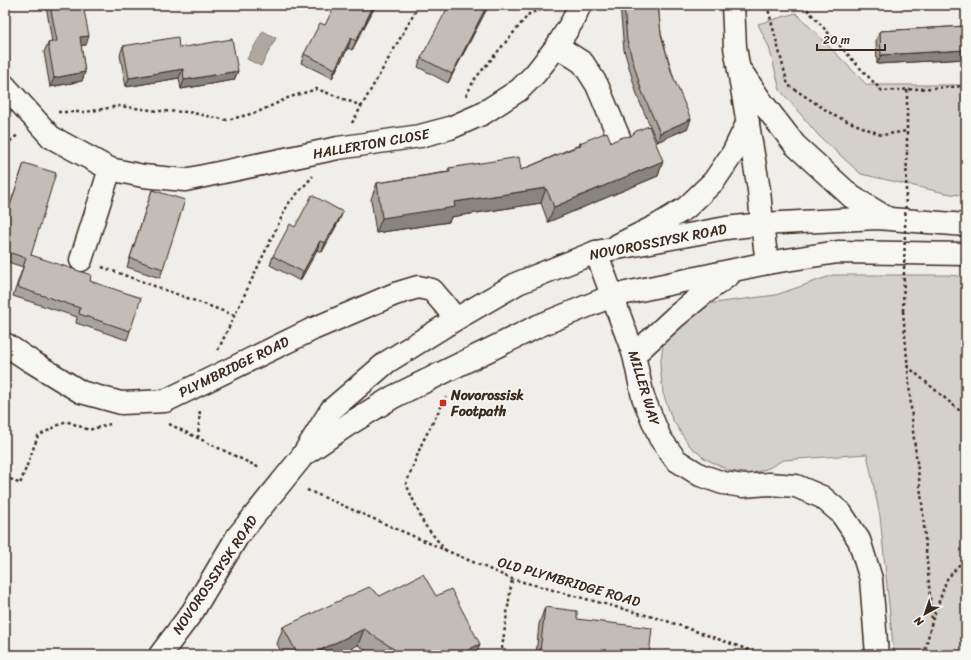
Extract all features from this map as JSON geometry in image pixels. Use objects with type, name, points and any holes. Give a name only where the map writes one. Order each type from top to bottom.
[{"type":"street","name":"HALLERTON CLOSE","points":[[5,86],[51,137],[110,169],[143,176],[185,180],[338,148],[420,136],[450,128],[482,114],[519,90],[535,74],[557,46],[572,22],[580,5]]},
{"type":"street","points":[[732,5],[735,47],[759,190],[767,264]]},
{"type":"street","points":[[557,46],[583,63],[597,85],[620,140]]},
{"type":"street","points":[[738,66],[761,101],[795,145],[852,197],[887,218]]},
{"type":"street","points":[[602,251],[658,225],[686,208],[714,180],[733,153],[748,122]]},
{"type":"street","points":[[81,260],[110,169]]},
{"type":"street","name":"NOVOROSSIYSK ROAD","points":[[160,655],[193,611],[237,537],[301,458],[331,410],[388,362],[456,319],[518,283],[602,251],[726,228],[762,224],[877,218],[966,225]]},
{"type":"street","name":"MILLER WAY","points":[[602,251],[612,296],[634,355],[643,397],[660,438],[676,460],[700,475],[723,483],[743,486],[769,484],[796,486],[822,497],[841,513],[859,540],[871,579],[877,655]]},
{"type":"street","name":"NOVOROSSIYSK ROAD","points":[[301,458],[349,424],[393,397],[538,326],[612,296],[767,264],[838,252],[966,254]]},
{"type":"street","points":[[634,355],[675,317],[734,271]]},
{"type":"street","name":"PLYMBRIDGE ROAD","points":[[5,344],[81,392],[121,403],[165,401],[313,328],[395,294],[418,287],[432,290],[456,319]]},
{"type":"path","points":[[257,269],[288,204],[338,148],[419,5]]},
{"type":"path","points":[[450,128],[474,80],[530,13],[558,5]]},
{"type":"path","points":[[767,5],[788,85],[835,116],[882,135],[907,131]]},
{"type":"path","points":[[803,5],[882,91],[966,86]]},
{"type":"path","points":[[895,5],[902,7],[935,5]]},
{"type":"path","points":[[36,120],[50,111],[86,112],[119,106],[159,111],[188,112],[227,120],[258,112],[290,97],[317,89],[362,106]]},
{"type":"path","points":[[907,90],[903,311],[913,431],[922,502],[932,621]]},
{"type":"path","points":[[81,260],[234,315]]},
{"type":"path","points":[[446,551],[424,524],[406,484],[422,443],[463,363]]},
{"type":"path","points":[[907,365],[966,416]]},
{"type":"path","points":[[145,402],[147,413],[260,468]]},
{"type":"path","points":[[5,476],[20,484],[38,436],[66,422],[89,430],[110,424]]},
{"type":"path","name":"OLD PLYMBRIDGE ROAD","points":[[306,490],[512,579],[664,620],[763,655]]},
{"type":"path","points":[[924,655],[932,621],[947,579],[966,557]]},
{"type":"path","points":[[501,655],[512,579]]},
{"type":"shaded area","points":[[796,13],[867,85],[966,85],[966,196],[945,193],[861,174],[819,136],[780,90],[769,47],[758,24]]},
{"type":"shaded area","points":[[263,31],[276,38],[261,66],[247,59]]},
{"type":"shaded area","points":[[833,275],[948,275],[966,277],[966,655],[894,655],[880,516],[867,454],[783,460],[769,468],[751,474],[730,471],[704,458],[689,445],[672,419],[663,393],[660,365],[665,333],[706,304],[776,295]]},
{"type":"building","points":[[50,5],[83,5],[89,36],[80,37],[85,72],[54,78],[48,43],[57,41]]},
{"type":"building","points":[[335,5],[374,5],[356,41],[351,38],[335,69],[304,54],[320,23],[325,25]]},
{"type":"building","points":[[449,5],[487,5],[452,74],[421,58]]},
{"type":"building","points":[[624,5],[658,5],[661,34],[672,74],[691,119],[660,133],[641,89],[627,41]]},
{"type":"building","points":[[966,26],[966,50],[881,55],[880,31]]},
{"type":"building","points":[[178,37],[179,48],[232,39],[238,71],[184,80],[183,69],[129,78],[123,46]]},
{"type":"building","points":[[649,126],[663,161],[554,207],[546,188],[454,202],[455,207],[382,218],[377,183],[450,172],[449,168],[519,157],[521,170],[581,145],[580,143],[607,132],[611,142],[623,137],[631,136],[636,131]]},
{"type":"building","points":[[24,163],[56,173],[31,255],[91,275],[90,281],[141,298],[130,331],[79,314],[80,308],[17,287],[26,258],[5,251],[5,221]]},
{"type":"building","points":[[152,190],[185,200],[163,269],[130,258]]},
{"type":"building","points":[[312,195],[343,212],[325,243],[320,241],[303,272],[273,256],[290,224],[295,227]]},
{"type":"building","points":[[423,574],[436,596],[451,589],[480,644],[468,650],[471,655],[393,655],[398,652],[364,629],[310,655],[298,655],[283,627],[369,587],[380,596]]},
{"type":"building","points":[[545,607],[577,611],[577,619],[652,628],[649,655],[538,655],[540,652]]},
{"type":"place","name":"Novorossisk Footpath","points":[[443,403]]}]
